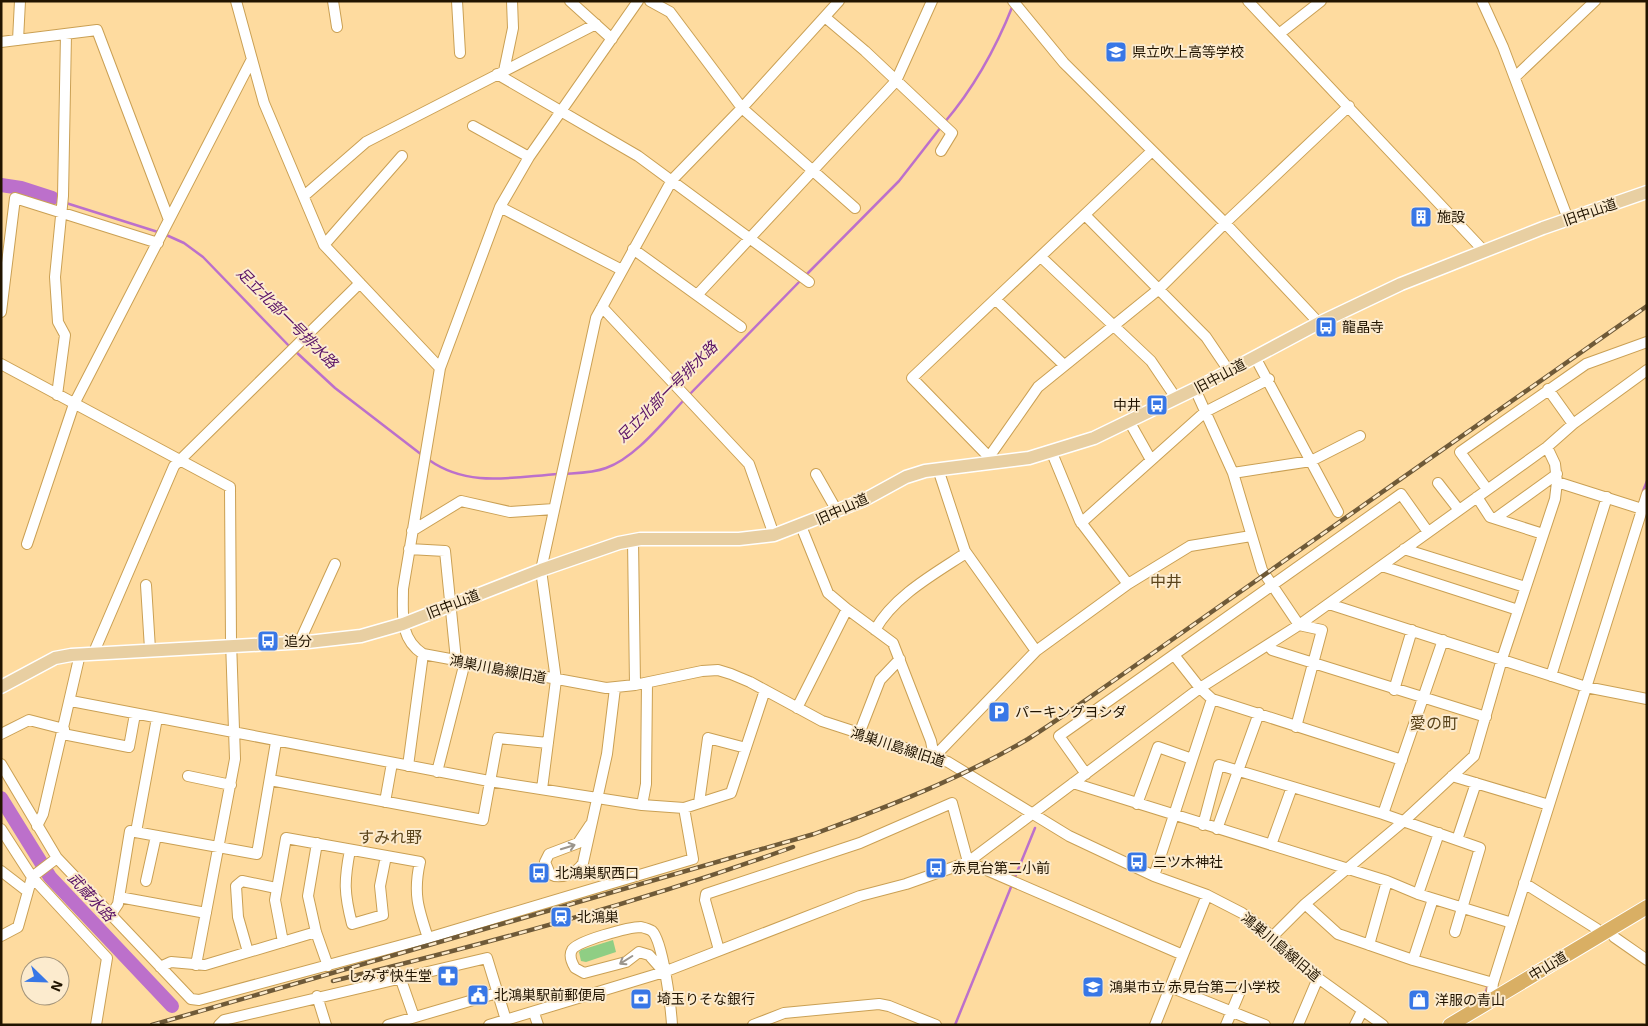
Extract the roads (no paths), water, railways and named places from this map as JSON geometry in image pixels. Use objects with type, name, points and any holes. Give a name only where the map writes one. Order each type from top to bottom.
[{"type":"highway","name":"中山道","points":[[1468,1025],[1608,936],[1647,908]]},
{"type":"highway","name":"中山道","points":[[1450,1025],[1491,1000],[1608,936],[1647,918]]},
{"type":"main road","name":"旧中山道","points":[[1,687],[55,658],[94,652],[299,642],[361,636],[403,624],[541,570],[633,540],[739,538],[774,535],[864,500],[906,477],[990,460],[1029,458],[1052,453],[1094,438],[1130,422],[1319,323],[1401,284],[1568,219],[1647,192]]},
{"type":"street","points":[[18,40],[20,1]]},
{"type":"street","points":[[236,1],[264,103],[324,245],[440,368]]},
{"type":"street","points":[[333,1],[337,26]]},
{"type":"street","points":[[458,1],[460,53]]},
{"type":"street","points":[[500,72],[513,28],[512,1]]},
{"type":"street","points":[[570,1],[612,39]]},
{"type":"street","points":[[408,766],[423,654],[410,643],[403,624],[403,589],[440,368],[500,206],[529,157],[638,1]]},
{"type":"street","points":[[650,1],[670,12],[742,108],[855,208]]},
{"type":"street","points":[[542,789],[556,680],[541,570],[596,318],[672,180],[826,18],[839,1]]},
{"type":"street","points":[[698,294],[896,81],[932,1]]},
{"type":"street","points":[[1013,1],[1064,63],[1225,223],[1319,323]]},
{"type":"street","points":[[1248,1],[1484,251]]},
{"type":"street","points":[[1279,34],[1321,1]]},
{"type":"street","points":[[1482,1],[1515,77],[1568,219]]},
{"type":"street","points":[[1515,77],[1595,1]]},
{"type":"street","points":[[826,18],[952,133],[941,151]]},
{"type":"street","points":[[304,196],[366,142],[596,24]]},
{"type":"street","points":[[1,42],[97,30],[167,224]]},
{"type":"street","points":[[58,395],[65,335],[58,322],[55,277],[63,196],[66,34]]},
{"type":"street","points":[[27,544],[74,404],[252,60]]},
{"type":"street","points":[[500,72],[561,111],[638,156],[805,279]]},
{"type":"street","points":[[1152,151],[912,378],[990,460],[1038,387],[1159,289],[1225,223],[1349,106]]},
{"type":"street","points":[[473,126],[529,157]]},
{"type":"street","points":[[324,245],[402,156]]},
{"type":"street","points":[[1,312],[15,198],[159,240]]},
{"type":"street","points":[[500,206],[622,270]]},
{"type":"street","points":[[1085,215],[1206,337],[1229,371]]},
{"type":"street","points":[[633,249],[741,326]]},
{"type":"street","points":[[1041,257],[1151,361],[1176,398]]},
{"type":"street","points":[[94,652],[179,460],[360,283]]},
{"type":"street","points":[[996,300],[1064,365]]},
{"type":"street","points":[[602,307],[749,464],[774,535]]},
{"type":"street","points":[[1487,490],[1460,452],[1586,364],[1647,342]]},
{"type":"street","points":[[1255,357],[1338,512]]},
{"type":"street","points":[[1,364],[230,487],[231,646],[235,759],[196,965]]},
{"type":"street","points":[[488,1025],[664,972],[860,896],[906,884],[968,862],[1200,688],[1329,604],[1547,447],[1573,424],[1647,370]]},
{"type":"street","points":[[1082,523],[1205,412],[1268,379]]},
{"type":"street","points":[[1195,389],[1233,473],[1262,570],[1298,625],[1322,630],[1296,727]]},
{"type":"street","points":[[1548,389],[1573,424]]},
{"type":"street","points":[[1130,422],[1151,460]]},
{"type":"street","points":[[1233,473],[1311,461],[1360,436]]},
{"type":"street","points":[[1272,937],[1305,904],[1404,821],[1474,756],[1525,586],[1555,499],[1557,478],[1547,447]]},
{"type":"street","points":[[1052,453],[1082,523],[1128,584]]},
{"type":"street","points":[[938,469],[966,553],[1036,651]]},
{"type":"street","points":[[816,474],[837,511]]},
{"type":"street","points":[[1557,478],[1642,509]]},
{"type":"street","points":[[1496,518],[1557,478]]},
{"type":"street","points":[[1438,483],[1459,510]]},
{"type":"street","points":[[1086,774],[1059,736],[1401,494],[1428,532]]},
{"type":"street","points":[[1491,1000],[1493,983],[1524,882],[1647,494]]},
{"type":"street","points":[[1477,497],[1490,517],[1543,534]]},
{"type":"street","points":[[1551,676],[1607,497]]},
{"type":"street","points":[[412,531],[461,501],[510,512],[554,509]]},
{"type":"street","points":[[800,526],[828,593],[893,643],[930,741],[934,757]]},
{"type":"street","points":[[934,757],[1036,651],[1128,584],[1190,546],[1251,536]]},
{"type":"street","points":[[633,540],[635,685]]},
{"type":"street","points":[[409,549],[445,551],[461,661],[437,772]]},
{"type":"street","points":[[1404,549],[1525,586]]},
{"type":"street","points":[[875,630],[884,615],[922,583],[966,553]]},
{"type":"street","points":[[299,642],[335,564]]},
{"type":"street","points":[[1382,566],[1518,610]]},
{"type":"street","points":[[146,585],[150,649]]},
{"type":"street","points":[[1329,604],[1586,687],[1647,699]]},
{"type":"street","points":[[797,708],[847,609]]},
{"type":"street","points":[[1394,690],[1412,630]]},
{"type":"street","points":[[1383,814],[1443,640]]},
{"type":"street","points":[[1268,645],[1272,650],[1314,664],[1486,717]]},
{"type":"street","points":[[37,826],[43,814],[64,732],[80,654]]},
{"type":"street","name":"鴻巣川島線旧道","points":[[423,654],[597,687],[615,688],[702,671],[718,670],[750,682],[822,721],[934,757],[966,772],[1069,836],[1154,876],[1207,895],[1242,913],[1318,978],[1383,1025]]},
{"type":"street","points":[[1174,655],[1200,688],[1212,699],[1402,760]]},
{"type":"street","points":[[859,734],[880,680],[900,659]]},
{"type":"street","points":[[642,805],[646,784],[646,683]]},
{"type":"street","points":[[590,826],[578,843],[549,854],[546,862],[550,874],[559,876],[574,872],[581,866],[611,733],[615,688]]},
{"type":"street","points":[[71,701],[437,772],[642,805],[684,808],[731,793],[765,690]]},
{"type":"street","points":[[1154,876],[1212,699]]},
{"type":"street","points":[[1217,829],[1259,713]]},
{"type":"street","points":[[1,734],[29,720],[64,732],[129,747],[135,714]]},
{"type":"street","points":[[136,832],[157,718]]},
{"type":"street","points":[[270,780],[483,820],[498,738],[548,743]]},
{"type":"street","points":[[699,803],[708,738],[746,748]]},
{"type":"street","points":[[110,916],[118,904],[130,831],[257,854],[276,742]]},
{"type":"street","points":[[1137,804],[1158,747],[1192,759]]},
{"type":"street","points":[[385,802],[392,763]]},
{"type":"street","points":[[1,764],[37,826],[54,860],[191,999],[199,1000],[428,938],[693,859],[684,808]]},
{"type":"street","points":[[1203,825],[1219,766],[1239,770],[1383,814],[1480,848],[1454,932]]},
{"type":"street","points":[[188,776],[231,785]]},
{"type":"street","points":[[1452,776],[1549,805]]},
{"type":"street","points":[[1458,840],[1476,783]]},
{"type":"street","points":[[1073,784],[1270,846],[1387,880],[1418,894],[1512,923]]},
{"type":"street","points":[[1270,846],[1292,787]]},
{"type":"street","points":[[719,950],[705,900],[706,894],[860,842],[952,803],[968,862]]},
{"type":"street","points":[[1,829],[34,875],[107,958],[96,1025]]},
{"type":"street","points":[[1418,894],[1439,834]]},
{"type":"street","points":[[146,881],[156,836]]},
{"type":"street","points":[[283,942],[276,914],[276,888],[286,838],[420,862],[415,883],[416,900],[428,938]]},
{"type":"street","points":[[317,843],[308,891],[316,932],[328,966]]},
{"type":"street","points":[[350,850],[344,886],[352,924],[383,915],[380,886],[386,856]]},
{"type":"street","points":[[1,936],[18,927],[27,891],[34,875],[54,860]]},
{"type":"street","points":[[968,862],[1184,955]]},
{"type":"street","points":[[1,872],[27,891]]},
{"type":"street","points":[[1369,944],[1387,880]]},
{"type":"street","points":[[248,952],[238,917],[236,886],[242,881],[276,888]]},
{"type":"street","points":[[1524,882],[1647,960]]},
{"type":"street","points":[[1155,1025],[1207,895]]},
{"type":"street","points":[[119,897],[206,913]]},
{"type":"street","points":[[1413,960],[1433,899]]},
{"type":"street","points":[[1305,904],[1338,934],[1413,960],[1493,983]]},
{"type":"street","points":[[664,972],[645,952],[636,953],[626,962],[584,973],[575,968],[570,955],[572,950],[579,944],[631,929],[645,928],[656,937],[664,972],[672,1025]]},
{"type":"street","points":[[160,967],[171,962],[206,965],[316,932]]},
{"type":"street","points":[[220,1025],[224,1020],[317,996],[487,958],[506,1020]]},
{"type":"street","points":[[400,977],[414,1017]]},
{"type":"street","points":[[1298,1025],[1318,978]]},
{"type":"street","points":[[1170,987],[1265,1025]]},
{"type":"street","points":[[1226,1025],[1241,989]]},
{"type":"street","points":[[388,1025],[497,992]]},
{"type":"street","points":[[317,996],[326,1025]]},
{"type":"street","points":[[754,1025],[784,1013],[878,1004],[889,1006],[936,1025]]},
{"type":"street","points":[[1355,1025],[1362,1011]]},
{"type":"waterway","name":"足立北部一号排水路","points":[[944,123],[975,82],[999,37],[1013,5]]},
{"type":"waterway","name":"足立北部一号排水路","points":[[805,276],[899,181],[941,127]]},
{"type":"waterway","name":"足立北部一号排水路","points":[[1,185],[21,188],[52,198]]},
{"type":"waterway","name":"足立北部一号排水路","points":[[52,198],[61,201]]},
{"type":"waterway","name":"足立北部一号排水路","points":[[66,203],[158,232]]},
{"type":"waterway","name":"足立北部一号排水路","points":[[164,234],[184,243],[203,257],[291,348]]},
{"type":"waterway","name":"足立北部一号排水路","points":[[688,396],[801,280]]},
{"type":"waterway","name":"足立北部一号排水路","points":[[295,351],[335,388],[422,455]]},
{"type":"waterway","name":"足立北部一号排水路","points":[[564,474],[596,471],[617,463],[638,448],[684,400]]},
{"type":"waterway","name":"足立北部一号排水路","points":[[429,460],[444,469],[475,478],[491,479],[559,474]]},
{"type":"waterway","points":[[1643,491],[1647,481]]},
{"type":"waterway","name":"武蔵水路","points":[[1,798],[50,877],[172,1006]]},
{"type":"waterway","points":[[1015,877],[1035,828]]},
{"type":"waterway","points":[[955,1025],[1011,887]]},
{"type":"waterway","points":[[1485,995],[1487,988]]},
{"type":"railway","points":[[152,1025],[814,834],[950,780],[1028,739],[1061,717],[1647,306]]},
{"type":"railway","points":[[333,981],[450,952],[622,904],[793,847]]},
{"type":"place","name":"県立吹上高等学校","points":[[1116,52]]},
{"type":"place","name":"施設","points":[[1421,217]]},
{"type":"place","name":"龍晶寺","points":[[1326,327]]},
{"type":"place","name":"中井","points":[[1157,405]]},
{"type":"place","name":"追分","points":[[268,641]]},
{"type":"place","name":"パーキングヨシダ","points":[[999,712]]},
{"type":"place","name":"三ツ木神社","points":[[1137,862]]},
{"type":"place","name":"赤見台第二小前","points":[[936,868]]},
{"type":"place","name":"北鴻巣駅西口","points":[[539,873]]},
{"type":"place","name":"北鴻巣","points":[[561,917]]},
{"type":"place","name":"しみず快生堂","points":[[448,976]]},
{"type":"place","name":"鴻巣市立 赤見台第二小学校","points":[[1093,987]]},
{"type":"place","name":"北鴻巣駅前郵便局","points":[[478,995]]},
{"type":"place","name":"埼玉りそな銀行","points":[[641,999]]},
{"type":"place","name":"洋服の青山","points":[[1419,1000]]},
{"type":"district","name":"中井","points":[[1166,581]]},
{"type":"district","name":"愛の町","points":[[1434,723]]},
{"type":"district","name":"すみれ野","points":[[390,837]]}]
